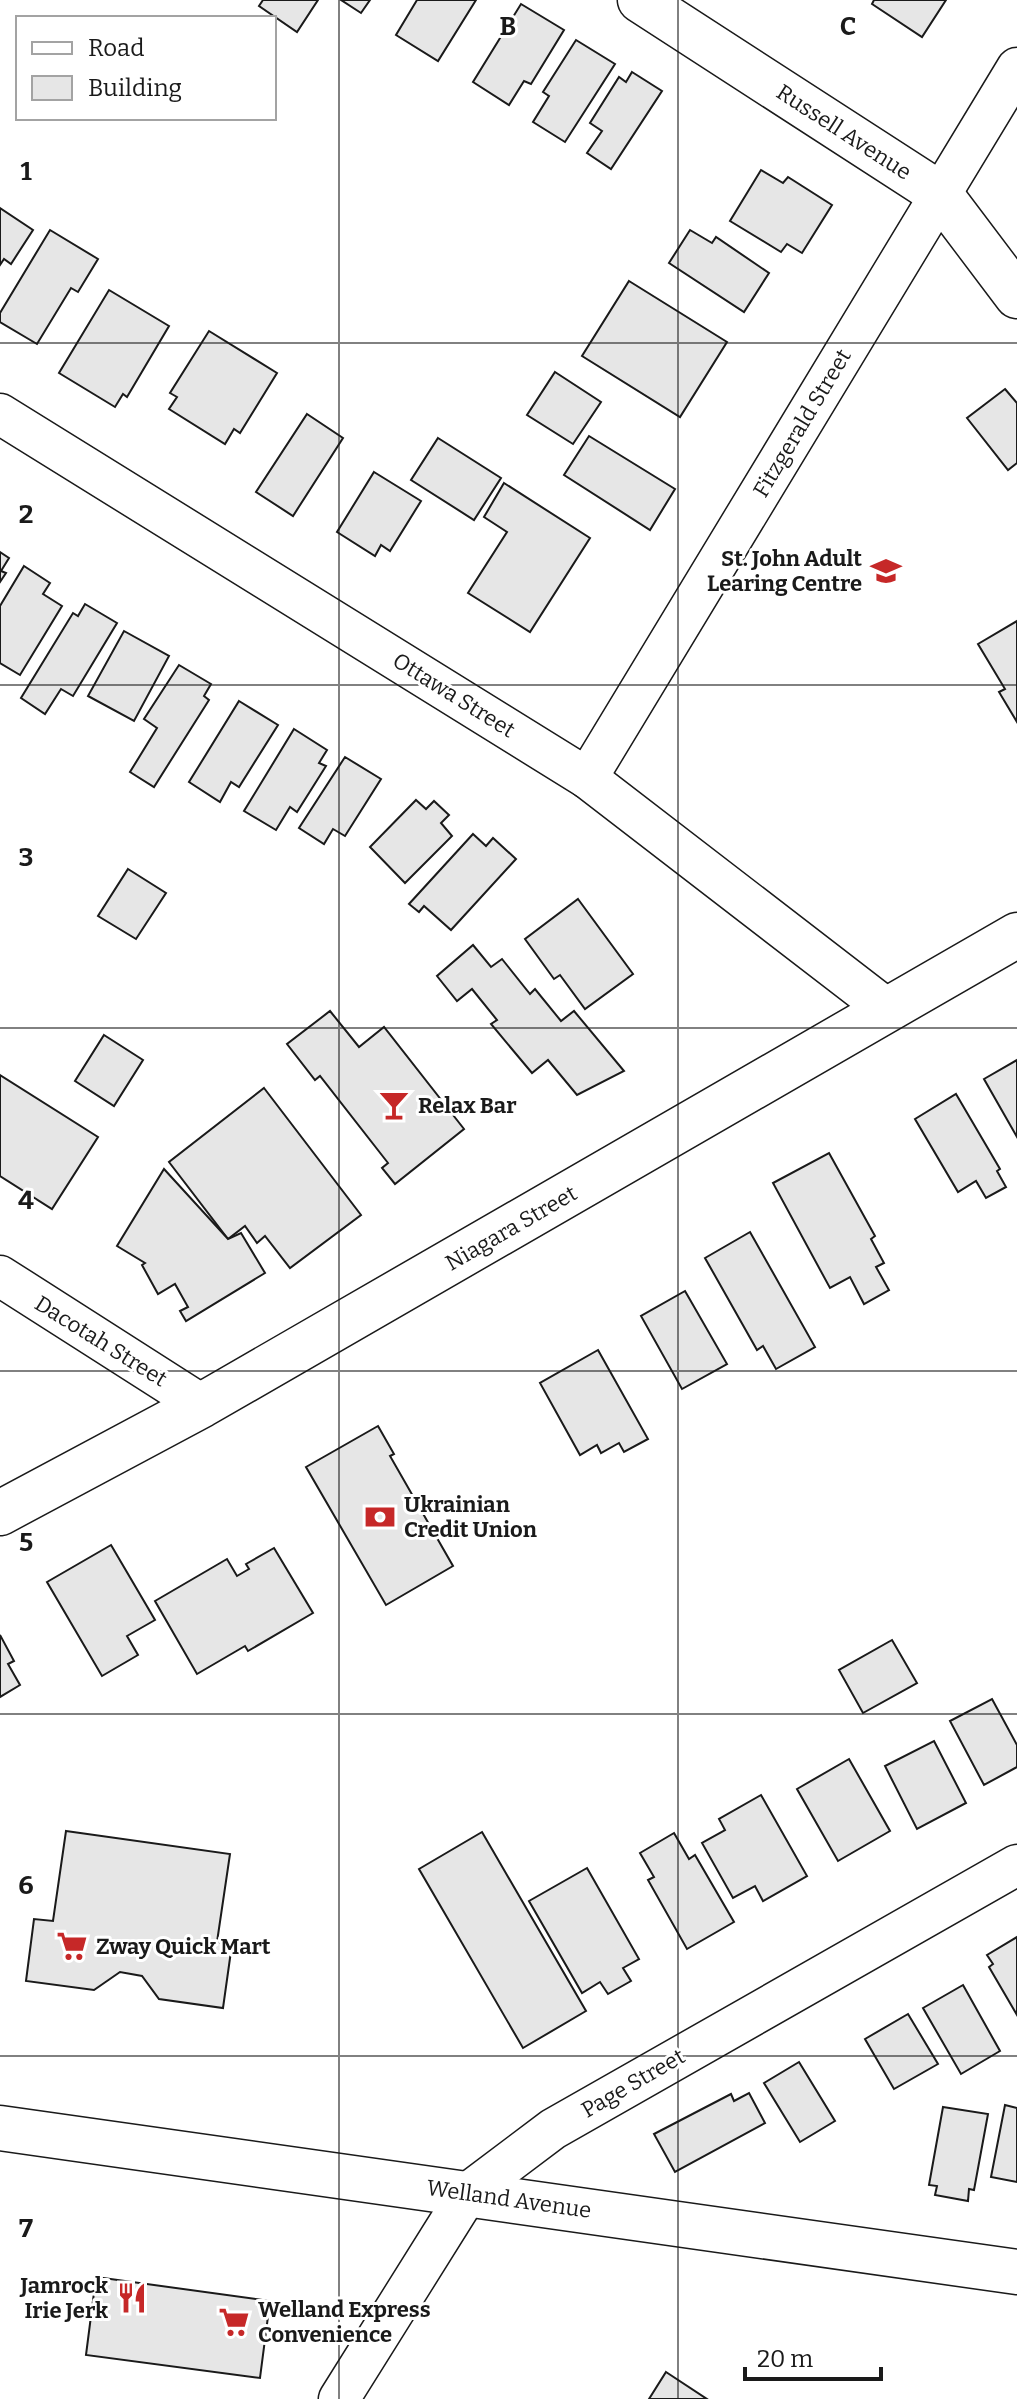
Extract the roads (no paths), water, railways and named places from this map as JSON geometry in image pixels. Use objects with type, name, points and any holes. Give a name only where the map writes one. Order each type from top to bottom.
[{"type":"main road","name":"Russell Avenue","points":[[640,0],[940,194],[1017,296]]},
{"type":"main road","name":"Niagara Street","points":[[0,1513],[202,1405],[1017,935]]},
{"type":"main road","name":"Welland Avenue","points":[[0,2128],[1017,2272]]},
{"type":"street","name":"Fitzgerald Street","points":[[587,778],[1017,68]]},
{"type":"street","name":"Ottawa Street","points":[[0,414],[587,778],[887,1009]]},
{"type":"street","name":"Dacotah Street","points":[[0,1276],[202,1405]]},
{"type":"street","name":"Page Street","points":[[339,2399],[468,2193],[553,2129],[1017,1865]]},
{"type":"place","name":"St. John Adult Learing Centre","points":[[886,571]]},
{"type":"place","name":"Relax Bar","points":[[394,1105]]},
{"type":"place","name":"Ukrainian Credit Union","points":[[380,1517]]},
{"type":"place","name":"Zway Quick Mart","points":[[72,1946]]},
{"type":"place","name":"Jamrock Irie Jerk","points":[[132,2298]]},
{"type":"place","name":"Welland Express Convenience","points":[[234,2322]]}]
